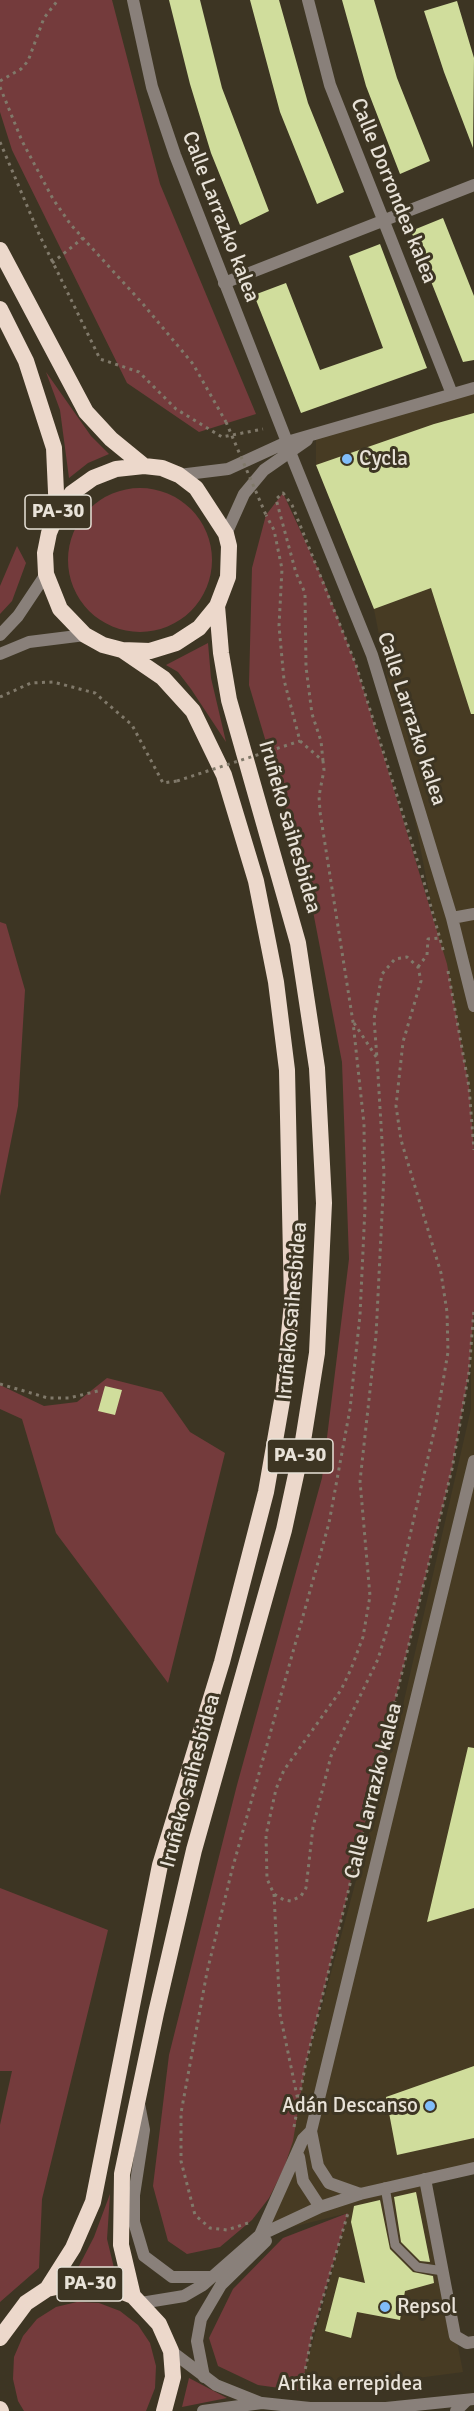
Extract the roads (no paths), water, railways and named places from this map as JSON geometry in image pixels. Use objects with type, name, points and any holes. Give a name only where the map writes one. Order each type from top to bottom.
[{"type":"highway","name":"PA-30","points":[[0,250],[86,412],[111,440],[144,466]]},
{"type":"highway","name":"PA-30","points":[[0,309],[26,361],[54,448],[57,514]]},
{"type":"highway","name":"PA-30","points":[[144,466],[162,468],[179,475],[196,488],[226,534],[229,546],[228,577],[217,606],[199,628],[176,643],[150,651],[122,650],[103,645],[86,635],[60,609],[46,574],[47,543],[57,514],[72,493],[93,478],[116,469],[144,466]]},
{"type":"highway","name":"Iruñeko saihesbidea","points":[[137,2299],[121,2245],[122,2174],[194,1850],[284,1530],[302,1447],[317,1353],[324,1203],[317,1068],[298,943],[229,700],[220,653],[217,606]]},
{"type":"highway","name":"Iruñeko saihesbidea","points":[[47,2289],[74,2248],[93,2202],[160,1865],[222,1662],[266,1492],[283,1395],[292,1303],[287,1070],[276,982],[256,881],[224,775],[193,711],[163,678],[122,650]]},
{"type":"highway","name":"PA-30","points":[[0,2338],[26,2303],[47,2289],[74,2283],[104,2284],[137,2299],[159,2324],[171,2351],[173,2377],[164,2411]]},
{"type":"street","name":"Calle Larrazko kalea","points":[[133,0],[152,87],[175,155],[288,447],[372,655],[452,918],[474,1006]]},
{"type":"street","name":"Calle Dorrondea kalea","points":[[308,0],[330,85],[452,394]]},
{"type":"street","points":[[224,283],[474,184]]},
{"type":"street","points":[[179,475],[228,469],[316,434],[474,388]]},
{"type":"street","points":[[226,534],[244,494],[264,470],[288,447]]},
{"type":"street","points":[[0,635],[18,616],[46,574]]},
{"type":"street","points":[[0,654],[29,642],[86,635]]},
{"type":"street","points":[[452,918],[474,914]]},
{"type":"street","name":"Calle Larrazko kalea","points":[[360,2194],[329,2183],[318,2166],[311,2131],[472,1482],[474,1461]]},
{"type":"street","points":[[138,2097],[144,2130],[134,2195],[134,2222],[144,2256],[172,2277],[212,2277]]},
{"type":"street","name":"Calle Larrazko kalea","points":[[260,2235],[298,2155],[303,2139],[311,2131]]},
{"type":"street","points":[[298,2155],[303,2181],[320,2207]]},
{"type":"street","points":[[137,2299],[184,2296],[212,2277],[260,2235],[320,2207],[385,2187],[474,2168]]},
{"type":"street","points":[[425,2179],[455,2336],[468,2343],[474,2342]]},
{"type":"street","points":[[204,2377],[197,2341],[201,2319],[221,2285],[255,2249],[295,2218]]},
{"type":"street","name":"Artika errepidea","points":[[171,2351],[216,2385],[262,2403]]},
{"type":"street","points":[[456,2411],[470,2400]]},
{"type":"street","name":"Artika errepidea","points":[[203,2411],[262,2403],[309,2408],[388,2410],[470,2400]]},
{"type":"lane","points":[[385,2187],[395,2245],[417,2267],[443,2271]]},
{"type":"place","name":"Cycla","points":[[347,459]]},
{"type":"place","name":"Adán Descanso","points":[[430,2106]]},
{"type":"place","name":"Repsol","points":[[385,2307]]}]
